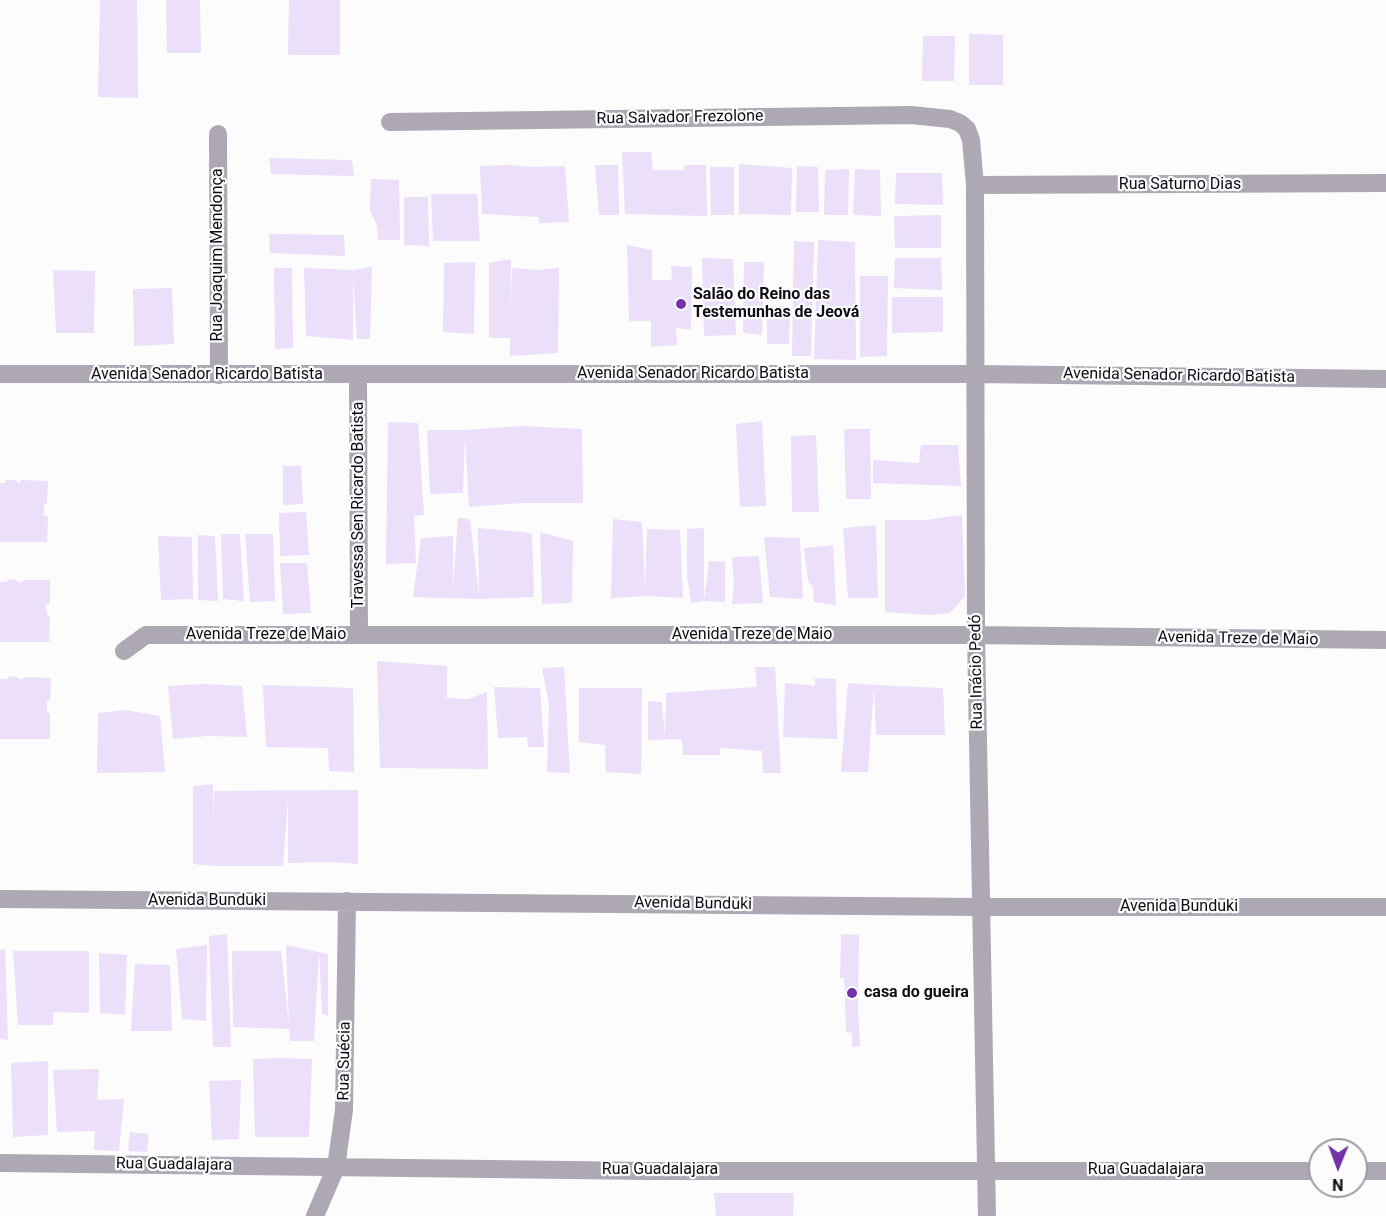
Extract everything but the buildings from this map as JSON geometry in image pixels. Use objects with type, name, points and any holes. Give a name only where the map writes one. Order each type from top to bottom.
[{"type":"street","name":"Rua Salvador Frezolone","points":[[390,122],[911,115],[950,119],[967,129]]},
{"type":"street","name":"Rua Inácio Pedó","points":[[967,129],[971,140],[975,185],[976,635],[987,1216]]},
{"type":"street","name":"Rua Joaquim Mendonça","points":[[218,134],[219,375]]},
{"type":"street","name":"Rua Saturno Dias","points":[[975,185],[1386,183]]},
{"type":"street","name":"Avenida Senador Ricardo Batista","points":[[0,374],[975,374],[1386,379]]},
{"type":"street","name":"Travessa Sen Ricardo Batista","points":[[358,375],[359,634]]},
{"type":"street","name":"Avenida Treze de Maio","points":[[124,651],[146,635],[976,635],[1386,640]]},
{"type":"street","name":"Avenida Bunduki","points":[[0,899],[980,907],[1386,907]]},
{"type":"street","name":"Rua Suécia","points":[[315,1216],[336,1167],[344,1110],[347,902]]},
{"type":"street","name":"Rua Guadalajara","points":[[0,1163],[651,1171],[986,1169],[1308,1171]]},
{"type":"street","points":[[1368,1171],[1386,1171]]},
{"type":"place","name":"Salão do Reino das Testemunhas de Jeová","points":[[681,304]]},
{"type":"place","name":"casa do gueira","points":[[852,993]]}]
